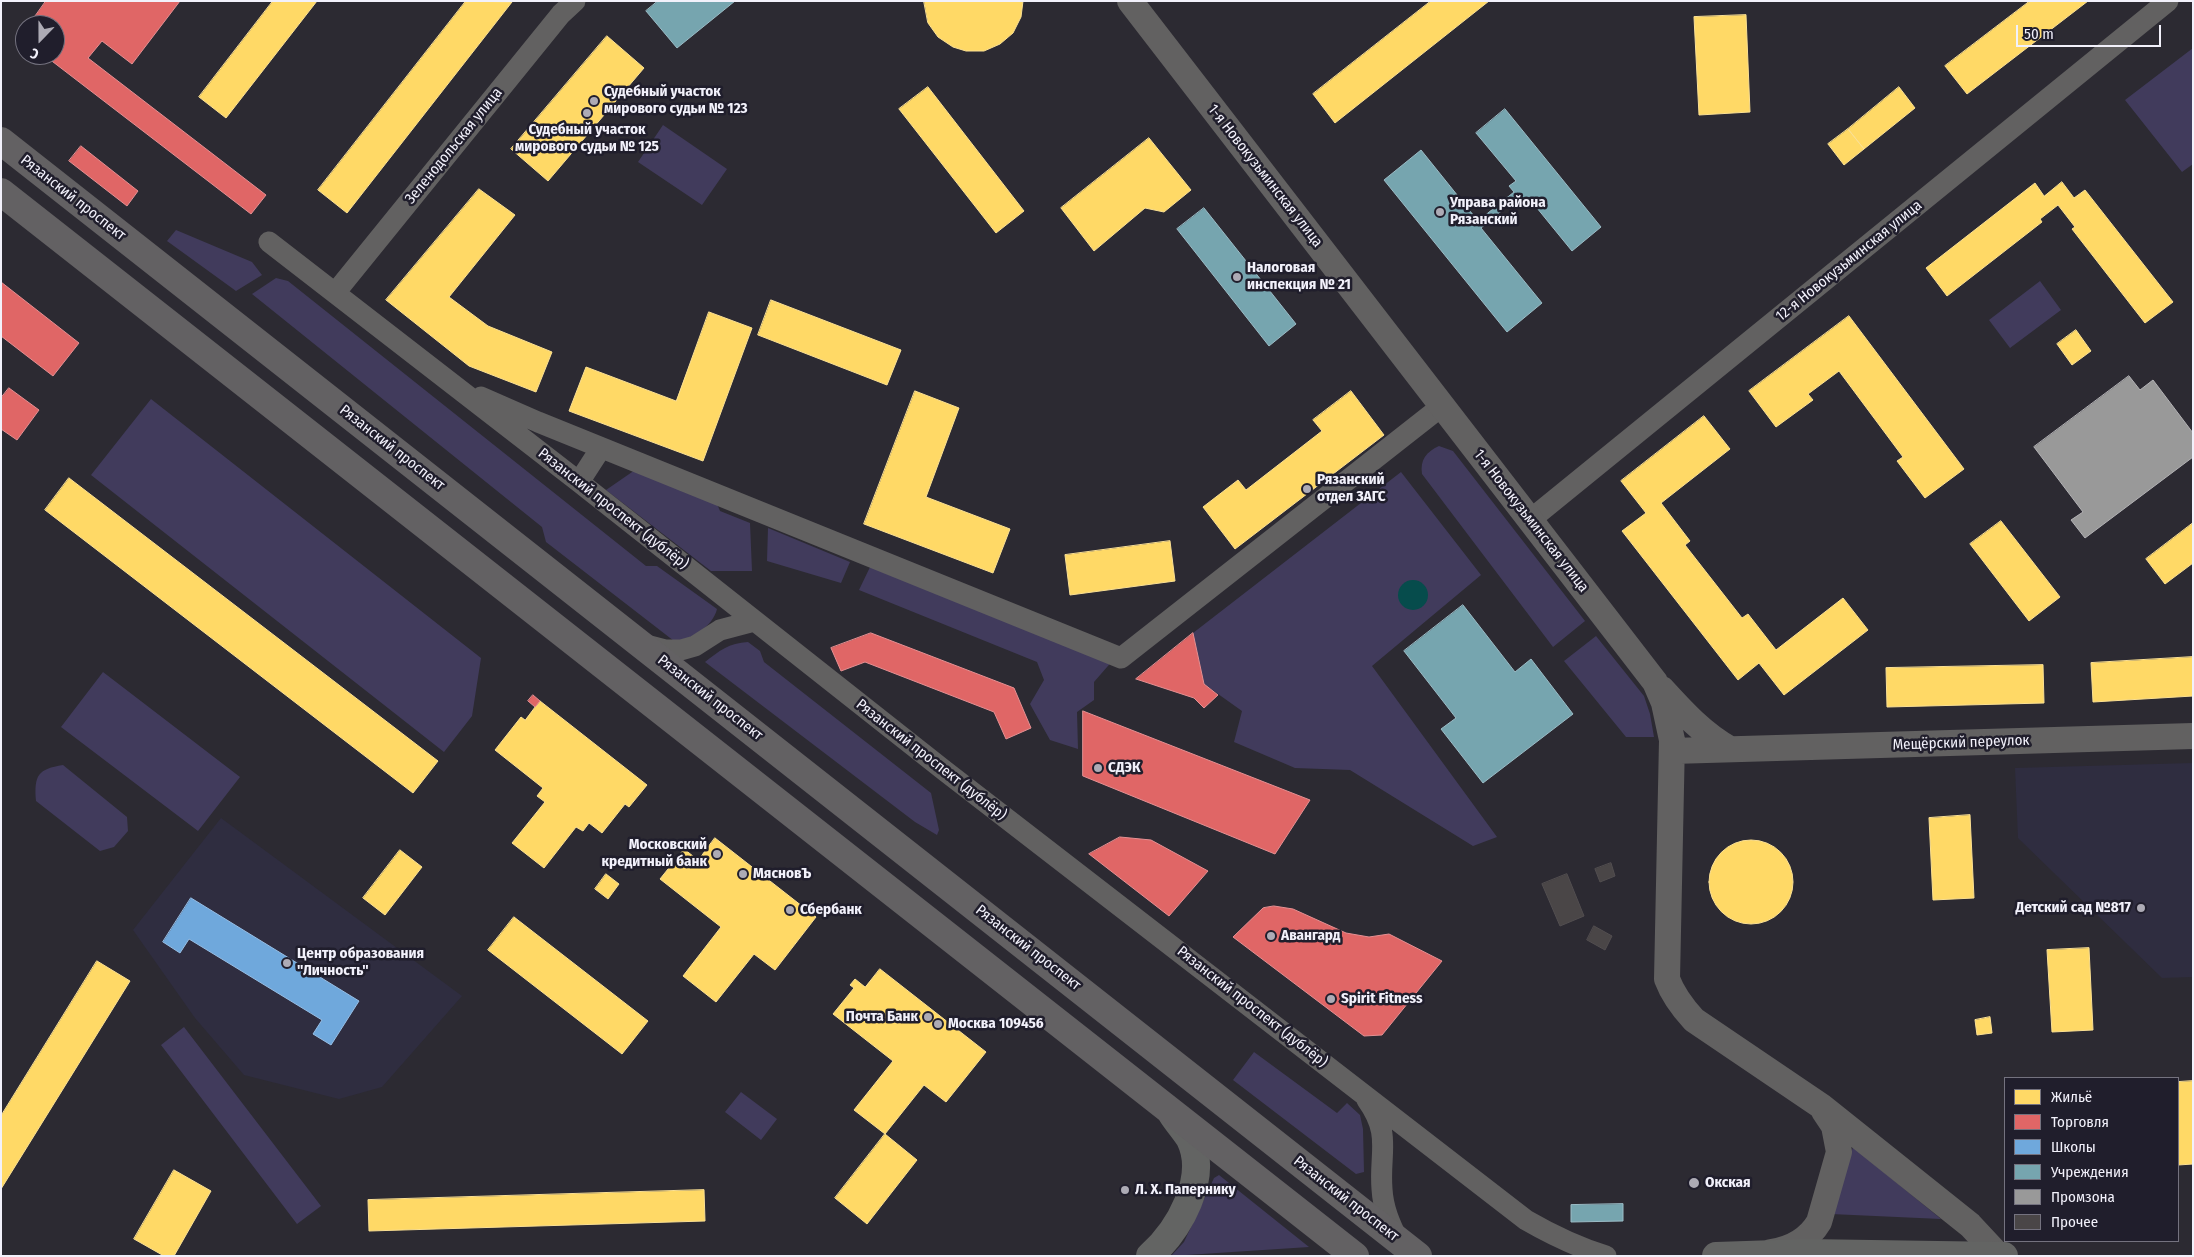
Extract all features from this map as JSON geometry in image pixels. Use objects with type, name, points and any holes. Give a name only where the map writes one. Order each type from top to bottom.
[{"type":"main road","name":"Рязанский проспект","points":[[1,141],[1408,1248]]},
{"type":"main road","points":[[1,192],[1355,1256]]},
{"type":"main road","points":[[1150,1256],[1168,1238],[1181,1219],[1194,1180],[1195,1159],[1190,1140],[1165,1105]]},
{"type":"main road","points":[[1716,1256],[1759,1254],[2004,1256]]},
{"type":"street","name":"Зеленодольская улица","points":[[335,293],[561,14],[576,1]]},
{"type":"street","name":"1-я Новокузьминская улица","points":[[1130,1],[1655,682],[1664,703],[1671,730],[1667,979],[1672,992],[1681,1006],[1694,1020],[1780,1076],[1821,1106],[1970,1225],[1998,1255]]},
{"type":"street","name":"12-я Новокузьминская улица","points":[[1530,520],[2168,1]]},
{"type":"street","name":"Рязанский проспект (дублёр)","points":[[270,242],[579,482],[945,771],[1526,1220],[1552,1235],[1581,1248],[1606,1256]]},
{"type":"street","points":[[448,382],[602,448],[1121,658],[1442,406]]},
{"type":"street","points":[[579,482],[602,448]]},
{"type":"street","points":[[641,643],[665,650],[681,650],[695,646],[720,630],[754,621]]},
{"type":"street","points":[[1655,682],[1687,717],[1711,738],[1730,750]]},
{"type":"street","name":"Мещёрский переулок","points":[[1672,751],[2193,736]]},
{"type":"street","points":[[1362,1094],[1376,1113],[1382,1128],[1384,1145],[1381,1187],[1388,1220],[1408,1248]]},
{"type":"street","points":[[1759,1254],[1778,1251],[1804,1240],[1814,1231],[1819,1222],[1839,1152],[1834,1126],[1821,1106]]},
{"type":"shaded area","points":[[2193,48],[2193,164],[2182,172],[2125,100]]},
{"type":"shaded area","points":[[663,125],[727,169],[702,205],[638,162]]},
{"type":"shaded area","points":[[176,230],[252,262],[262,275],[236,291],[167,241]]},
{"type":"shaded area","points":[[276,278],[288,281],[646,566],[657,566],[717,609],[711,621],[694,635],[674,641],[546,542],[542,527],[252,294]]},
{"type":"shaded area","points":[[2040,281],[2061,310],[2010,348],[1989,320]]},
{"type":"shaded area","points":[[151,399],[481,658],[472,716],[444,752],[91,475]]},
{"type":"shaded area","points":[[1439,446],[1453,451],[1585,621],[1553,647],[1422,474],[1422,465],[1425,457]]},
{"type":"shaded area","points":[[635,470],[714,497],[720,511],[750,523],[752,571],[711,571],[606,490]]},
{"type":"shaded area","points":[[1401,472],[1481,575],[1372,666],[1497,837],[1473,846],[1350,770],[1295,768],[1234,742],[1242,711],[1204,684],[1193,633]]},
{"type":"shaded area","points":[[768,528],[850,562],[841,583],[767,561]]},
{"type":"shaded area","points":[[871,565],[1114,659],[1094,682],[1094,700],[1077,712],[1078,749],[1050,740],[1030,704],[1044,680],[1037,662],[859,590]]},
{"type":"shaded area","points":[[1413,580],[1423,585],[1428,595],[1423,605],[1413,610],[1403,605],[1398,595],[1403,585]]},
{"type":"shaded area","points":[[1596,636],[1644,696],[1650,714],[1654,737],[1626,737],[1564,661]]},
{"type":"shaded area","points":[[748,642],[760,651],[764,662],[931,793],[939,830],[937,835],[915,822],[705,662],[730,646]]},
{"type":"shaded area","points":[[103,672],[240,777],[198,831],[61,727]]},
{"type":"shaded area","name":"Детский сад №817","points":[[2193,763],[2193,977],[2162,978],[2018,838],[2015,768]]},
{"type":"shaded area","points":[[63,765],[127,817],[128,831],[114,847],[100,851],[36,801],[36,785],[39,775],[43,771]]},
{"type":"shaded area","name":"Центр образования \"Личность\"","points":[[221,818],[462,996],[382,1087],[339,1099],[244,1075],[195,1018],[133,930]]},
{"type":"shaded area","points":[[184,1027],[321,1206],[297,1224],[161,1045]]},
{"type":"shaded area","points":[[1254,1052],[1337,1113],[1347,1103],[1360,1115],[1363,1129],[1364,1172],[1356,1174],[1233,1080]]},
{"type":"shaded area","points":[[741,1092],[777,1119],[761,1140],[725,1112]]},
{"type":"shaded area","points":[[1853,1147],[1941,1219],[1831,1214]]},
{"type":"shaded area","points":[[1219,1175],[1309,1247],[1171,1256],[1184,1242],[1214,1178]]},
{"type":"building: Жильё","points":[[273,1],[317,1],[226,118],[199,97]]},
{"type":"building: Жильё","points":[[466,1],[512,2],[347,213],[318,190]]},
{"type":"building: Жильё","points":[[924,1],[1023,1],[1021,17],[1013,33],[1000,44],[984,51],[966,51],[953,47],[938,37],[928,23]]},
{"type":"building: Жильё","points":[[1431,1],[1489,1],[1335,123],[1313,94]]},
{"type":"building: Жильё","points":[[2030,1],[2088,1],[1967,94],[1945,66]]},
{"type":"building: Жильё","points":[[1746,15],[1750,112],[1699,115],[1694,17]]},
{"type":"building: Жильё","points":[[607,36],[644,68],[548,181],[511,149]]},
{"type":"building: Жильё","points":[[928,87],[1024,211],[996,233],[899,109]]},
{"type":"building: Жильё","points":[[1899,87],[1915,108],[1864,149],[1848,129]]},
{"type":"building: Жильё","points":[[1848,129],[1864,149],[1844,165],[1828,144]]},
{"type":"building: Жильё","points":[[1149,138],[1191,190],[1164,212],[1145,208],[1094,251],[1061,208]]},
{"type":"building: Жильё","points":[[2062,182],[2074,198],[2085,190],[2173,302],[2145,323],[2072,229],[2075,227],[2058,205],[2040,219],[2042,222],[1947,296],[1926,268],[2035,183],[2044,196]]},
{"type":"building: Жильё","points":[[479,189],[515,215],[449,297],[488,326],[552,352],[536,392],[469,366],[386,300]]},
{"type":"building: Жильё","points":[[771,300],[901,350],[887,385],[758,335]]},
{"type":"building: Жильё","points":[[709,312],[752,328],[703,461],[569,411],[586,367],[676,401]]},
{"type":"building: Жильё","points":[[1849,316],[1964,469],[1925,498],[1897,461],[1903,457],[1839,371],[1808,394],[1813,400],[1776,427],[1749,391]]},
{"type":"building: Жильё","points":[[2076,330],[2091,351],[2072,365],[2057,344]]},
{"type":"building: Жильё","points":[[915,391],[959,408],[926,497],[1010,529],[993,573],[864,524]]},
{"type":"building: Жильё","points":[[1351,391],[1384,435],[1235,549],[1203,507],[1238,480],[1246,490],[1322,431],[1313,420]]},
{"type":"building: Жильё","points":[[1704,416],[1730,449],[1661,503],[1690,541],[1685,545],[1742,618],[1748,614],[1776,650],[1843,598],[1868,630],[1784,695],[1759,663],[1738,680],[1622,531],[1646,513],[1621,481]]},
{"type":"building: Жильё","points":[[69,478],[438,761],[413,793],[45,510]]},
{"type":"building: Жильё","points":[[2001,521],[2060,597],[2029,621],[1970,544]]},
{"type":"building: Жильё","points":[[2193,523],[2193,563],[2165,584],[2146,559]]},
{"type":"building: Жильё","points":[[1170,541],[1175,581],[1070,595],[1065,555]]},
{"type":"building: Жильё","points":[[2193,657],[2193,696],[2093,702],[2091,663]]},
{"type":"building: Жильё","points":[[2043,665],[2044,703],[1887,707],[1886,668]]},
{"type":"building: Жильё","points":[[540,701],[647,785],[629,807],[625,804],[602,833],[589,823],[583,831],[576,827],[544,868],[512,843],[545,802],[537,796],[543,788],[495,750],[521,717],[525,720]]},
{"type":"building: Жильё","points":[[1970,815],[1974,898],[1933,900],[1929,818]]},
{"type":"building: Жильё","points":[[715,838],[816,917],[775,970],[754,954],[716,1002],[683,976],[721,927],[660,879],[684,849],[698,860]]},
{"type":"building: Жильё","points":[[1751,840],[1774,847],[1786,859],[1793,882],[1786,905],[1774,917],[1751,924],[1728,917],[1716,905],[1709,882],[1716,859],[1728,847]]},
{"type":"building: Жильё","points":[[400,850],[422,867],[385,915],[363,898]]},
{"type":"building: Жильё","points":[[606,874],[619,884],[608,899],[595,889]]},
{"type":"building: Жильё","points":[[514,917],[648,1021],[622,1054],[488,950]]},
{"type":"building: Жильё","points":[[2089,948],[2093,1030],[2052,1032],[2047,950]]},
{"type":"building: Жильё","points":[[97,961],[130,981],[1,1189],[1,1116]]},
{"type":"building: Жильё","points":[[880,969],[986,1052],[946,1102],[924,1085],[885,1134],[854,1110],[893,1061],[833,1014],[854,988],[850,985],[855,979],[865,987]]},
{"type":"building: Жильё","points":[[1990,1017],[1992,1033],[1977,1035],[1975,1020]]},
{"type":"building: Жильё","points":[[2193,1081],[2193,1164],[2179,1165],[2179,1082]]},
{"type":"building: Жильё","points":[[885,1134],[917,1160],[867,1224],[835,1198]]},
{"type":"building: Жильё","points":[[174,1170],[211,1191],[174,1256],[164,1256],[134,1239]]},
{"type":"building: Жильё","points":[[704,1190],[705,1221],[369,1231],[368,1200]]},
{"type":"building: Торговля","points":[[46,1],[180,1],[132,64],[102,41],[88,58],[266,195],[251,214],[57,65],[65,65],[65,15],[36,15]]},
{"type":"building: Торговля","points":[[81,146],[138,191],[127,206],[69,161]]},
{"type":"building: Торговля","points":[[1,282],[79,343],[53,376],[1,336]]},
{"type":"building: Торговля","points":[[9,388],[39,410],[17,440],[1,429],[1,398]]},
{"type":"building: Торговля","points":[[871,633],[1014,688],[1031,728],[1006,739],[994,712],[865,662],[841,671],[831,648]]},
{"type":"building: Торговля","points":[[1193,633],[1204,684],[1218,695],[1204,708],[1194,698],[1136,679]]},
{"type":"building: Торговля","points":[[533,695],[540,701],[535,707],[528,701]]},
{"type":"building: Торговля","points":[[1083,711],[1310,800],[1275,854],[1083,776]]},
{"type":"building: Торговля","points":[[1120,837],[1151,840],[1208,871],[1169,916],[1089,854]]},
{"type":"building: Торговля","points":[[1274,906],[1293,909],[1346,933],[1369,937],[1389,934],[1442,961],[1382,1035],[1364,1036],[1233,937],[1263,908]]},
{"type":"building: Школы","points":[[191,898],[359,1001],[331,1045],[313,1034],[322,1020],[189,939],[180,953],[163,942]]},
{"type":"building: Учреждения","points":[[658,1],[735,1],[677,48],[646,11]]},
{"type":"building: Учреждения","name":"Управа района Рязанский","points":[[1505,109],[1601,227],[1572,251],[1528,197],[1521,203],[1517,198],[1481,228],[1542,303],[1507,332],[1384,180],[1421,150],[1478,221],[1514,192],[1509,186],[1516,181],[1476,133]]},
{"type":"building: Учреждения","name":"Налоговая инспекция № 21","points":[[1204,208],[1296,324],[1269,346],[1177,229]]},
{"type":"building: Учреждения","points":[[1463,605],[1515,672],[1531,659],[1573,714],[1483,783],[1441,729],[1456,718],[1404,651]]},
{"type":"building: Учреждения","points":[[1623,1204],[1623,1221],[1571,1222],[1571,1205]]},
{"type":"building: Промзона","points":[[2129,376],[2140,390],[2153,380],[2193,433],[2193,457],[2085,538],[2071,520],[2083,512],[2034,447]]},
{"type":"building: Прочее","points":[[1611,863],[1615,876],[1600,882],[1595,869]]},
{"type":"building: Прочее","points":[[1567,874],[1584,916],[1560,926],[1542,884]]},
{"type":"building: Прочее","points":[[1594,926],[1612,936],[1605,950],[1587,940]]},
{"type":"place","name":"Судебный участок мирового судьи № 123","points":[[594,101]]},
{"type":"place","name":"Судебный участок мирового судьи № 125","points":[[587,113]]},
{"type":"place","name":"Управа района Рязанский","points":[[1440,212]]},
{"type":"place","name":"Налоговая инспекция № 21","points":[[1237,277]]},
{"type":"place","name":"Рязанский отдел ЗАГС","points":[[1307,489]]},
{"type":"place","name":"СДЭК","points":[[1098,768]]},
{"type":"place","name":"Московский кредитный банк","points":[[717,854]]},
{"type":"place","name":"МясновЪ","points":[[743,874]]},
{"type":"place","name":"Детский сад №817","points":[[2141,908]]},
{"type":"place","name":"Сбербанк","points":[[790,910]]},
{"type":"place","name":"Авангард","points":[[1271,936]]},
{"type":"place","name":"Центр образования \"Личность\"","points":[[287,963]]},
{"type":"place","name":"Spirit Fitness","points":[[1331,999]]},
{"type":"place","name":"Почта Банк","points":[[928,1017]]},
{"type":"place","name":"Москва 109456","points":[[938,1024]]},
{"type":"place","name":"Окская","points":[[1694,1183]]},
{"type":"place","name":"Л. Х. Папернику","points":[[1125,1190]]}]
